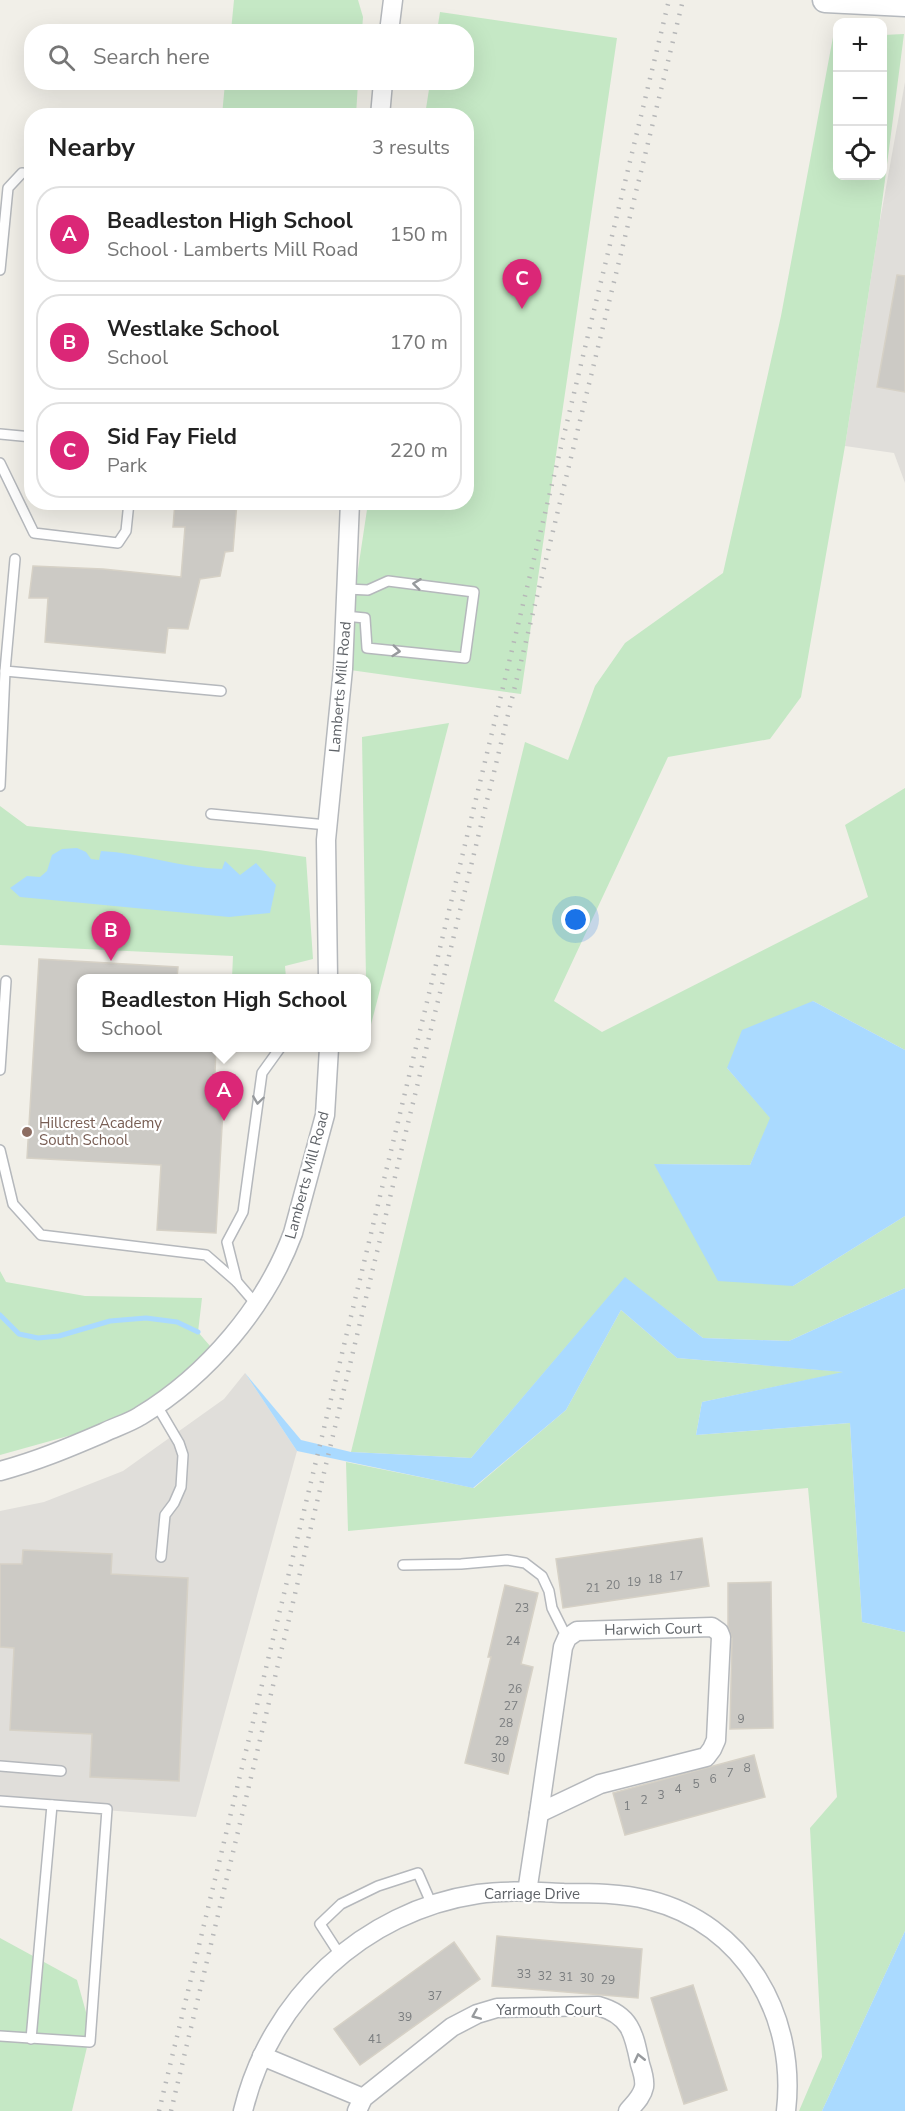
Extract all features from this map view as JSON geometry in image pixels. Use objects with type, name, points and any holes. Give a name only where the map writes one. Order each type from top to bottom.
[{"type":"street","points":[[390,24],[393,0]]},
{"type":"street","points":[[825,0],[892,2]]},
{"type":"street","points":[[381,108],[382,90]]},
{"type":"street","name":"Lamberts Mill Road","points":[[327,974],[327,825],[343,669],[350,510]]},
{"type":"street","name":"Lamberts Mill Road","points":[[0,1472],[48,1457],[140,1416],[186,1382],[229,1342],[256,1304],[287,1250],[293,1233],[325,1115],[329,1052]]},
{"type":"street","name":"Harwich Court","points":[[539,1812],[600,1784],[706,1757],[716,1740],[721,1637],[719,1632],[712,1627],[577,1631],[567,1638]]},
{"type":"street","points":[[527,1892],[562,1647],[567,1638]]},
{"type":"street","name":"Carriage Drive","points":[[243,2111],[262,2056],[283,2017],[301,1993],[340,1955],[367,1935],[393,1920],[432,1905],[478,1894],[527,1892],[612,1894],[651,1900],[687,1915],[720,1936],[735,1950],[759,1980],[777,2015],[787,2054],[789,2090],[786,2111]]},
{"type":"street","name":"Yarmouth Court","points":[[262,2056],[360,2104],[452,2027],[477,2014],[497,2008],[598,2007],[611,2010],[622,2017],[635,2038],[644,2087],[638,2101],[628,2111]]},
{"type":"lane","points":[[0,270],[8,188],[24,173]]},
{"type":"lane","points":[[0,434],[24,436]]},
{"type":"lane","points":[[0,463],[34,533],[118,543],[126,531],[128,510]]},
{"type":"lane","points":[[0,786],[5,671],[15,559]]},
{"type":"lane","points":[[345,616],[365,618],[367,648],[465,658],[474,592],[388,581],[369,590],[347,589]]},
{"type":"lane","points":[[5,671],[221,691]]},
{"type":"lane","points":[[211,814],[327,825]]},
{"type":"lane","points":[[0,1070],[6,981]]},
{"type":"lane","points":[[237,1282],[227,1242],[243,1212],[262,1073],[277,1052]]},
{"type":"lane","points":[[0,1150],[14,1204],[41,1235],[206,1256],[237,1282],[256,1304]]},
{"type":"lane","points":[[156,1404],[179,1443],[183,1455],[181,1487],[174,1503],[165,1515],[161,1557]]},
{"type":"lane","points":[[403,1565],[507,1560],[525,1563],[542,1576],[549,1591],[552,1608],[567,1638]]},
{"type":"lane","points":[[0,1766],[61,1771]]},
{"type":"lane","points":[[0,1801],[107,1809],[90,2042],[0,2037]]},
{"type":"lane","points":[[31,2038],[52,1805]]},
{"type":"lane","points":[[340,1955],[320,1924],[341,1904],[378,1886],[418,1873],[432,1905]]},
{"type":"shaded area","points":[[905,82],[905,483],[894,453],[845,446],[879,226]]},
{"type":"shaded area","points":[[245,1373],[297,1451],[196,1817],[0,1802],[0,1511],[44,1502],[123,1471],[224,1399]]},
{"type":"green space","points":[[234,0],[358,0],[363,17],[362,24],[232,24]]},
{"type":"green space","points":[[440,12],[617,38],[521,694],[343,669],[367,510],[474,510],[474,108],[426,108],[429,90],[474,90],[474,24],[438,24]]},
{"type":"green space","points":[[904,34],[887,165],[887,72],[887,35]]},
{"type":"green space","points":[[833,37],[833,180],[885,180],[845,446],[801,697],[770,739],[668,757],[554,1001],[602,1032],[868,897],[845,825],[905,788],[905,1050],[813,1001],[727,1068],[771,1118],[750,1165],[655,1164],[793,1286],[905,1216],[905,1288],[789,1341],[703,1338],[625,1278],[471,1458],[351,1452],[525,742],[568,760],[595,686],[625,643],[723,573],[781,316]]},
{"type":"green space","points":[[224,90],[358,90],[356,108],[223,108]]},
{"type":"green space","points":[[449,723],[371,1025],[371,974],[366,974],[362,737]]},
{"type":"green space","points":[[0,806],[27,826],[306,857],[313,959],[285,966],[286,974],[232,974],[233,956],[0,945]]},
{"type":"green space","points":[[0,1271],[6,1282],[85,1296],[202,1298],[198,1332],[216,1353],[140,1416],[0,1455]]},
{"type":"green space","points":[[621,1310],[677,1358],[846,1372],[702,1402],[696,1435],[850,1423],[862,1622],[905,1632],[905,1931],[822,2111],[799,2111],[822,2057],[810,1828],[837,1797],[808,1488],[348,1531],[346,1462],[474,1488],[566,1410]]},
{"type":"green space","points":[[0,1938],[77,1980],[91,2030],[72,2111],[0,2111]]},
{"type":"water","points":[[77,848],[86,852],[91,859],[99,860],[101,851],[207,868],[222,869],[225,861],[240,875],[256,863],[276,885],[270,913],[229,917],[20,897],[10,888],[27,876],[40,877],[47,871],[52,855],[62,849]]},
{"type":"water","points":[[813,1001],[905,1050],[905,1216],[793,1286],[718,1281],[654,1164],[750,1165],[770,1118],[727,1068],[742,1030]]},
{"type":"water","points":[[625,1277],[703,1338],[789,1341],[905,1288],[905,1632],[862,1622],[850,1423],[696,1435],[702,1402],[843,1372],[677,1358],[621,1310],[566,1410],[473,1488],[297,1451],[245,1373],[301,1440],[351,1452],[471,1458]]},
{"type":"water","points":[[905,1931],[905,2111],[822,2111]]},
{"type":"building","points":[[897,275],[905,276],[905,392],[877,387]]},
{"type":"building","points":[[174,510],[236,510],[233,551],[225,552],[220,576],[200,579],[188,629],[168,628],[165,653],[45,642],[48,598],[29,598],[33,566],[103,569],[181,577],[185,527],[173,527]]},
{"type":"building","points":[[39,959],[178,967],[177,974],[77,974],[77,1052],[216,1052],[215,1073],[225,1074],[216,1233],[157,1230],[161,1165],[27,1158]]},
{"type":"building","points":[[702,1538],[709,1586],[563,1608],[556,1559]]},
{"type":"building","points":[[23,1550],[112,1554],[111,1574],[188,1578],[179,1781],[90,1777],[92,1734],[10,1730],[14,1648],[0,1647],[0,1564],[22,1564]]},
{"type":"building","points":[[771,1582],[773,1728],[730,1729],[732,1638],[728,1626],[728,1583]]},
{"type":"building","points":[[505,1585],[538,1593],[521,1664],[533,1667],[508,1774],[465,1763],[491,1657],[488,1657]]},
{"type":"building","points":[[754,1755],[765,1797],[625,1835],[613,1793]]},
{"type":"building","points":[[497,1936],[642,1949],[638,1998],[492,1986]]},
{"type":"building","points":[[454,1942],[480,1979],[360,2065],[334,2029]]},
{"type":"building","points":[[693,1985],[727,2090],[684,2104],[651,1998]]},
{"type":"waterway","points":[[0,1315],[19,1334],[38,1338],[59,1336],[110,1321],[146,1318],[177,1322],[198,1332]]},
{"type":"railway","points":[[159,2111],[669,0]]},
{"type":"railway","points":[[171,2111],[400,1156],[683,0]]},
{"type":"place","name":"Sid Fay Field","points":[[522,309]]},
{"type":"place","name":"Westlake School","points":[[111,961]]},
{"type":"place","name":"Beadleston High School","points":[[224,1121]]},
{"type":"place","name":"Hillcrest Academy South School","points":[[27,1132]]}]
